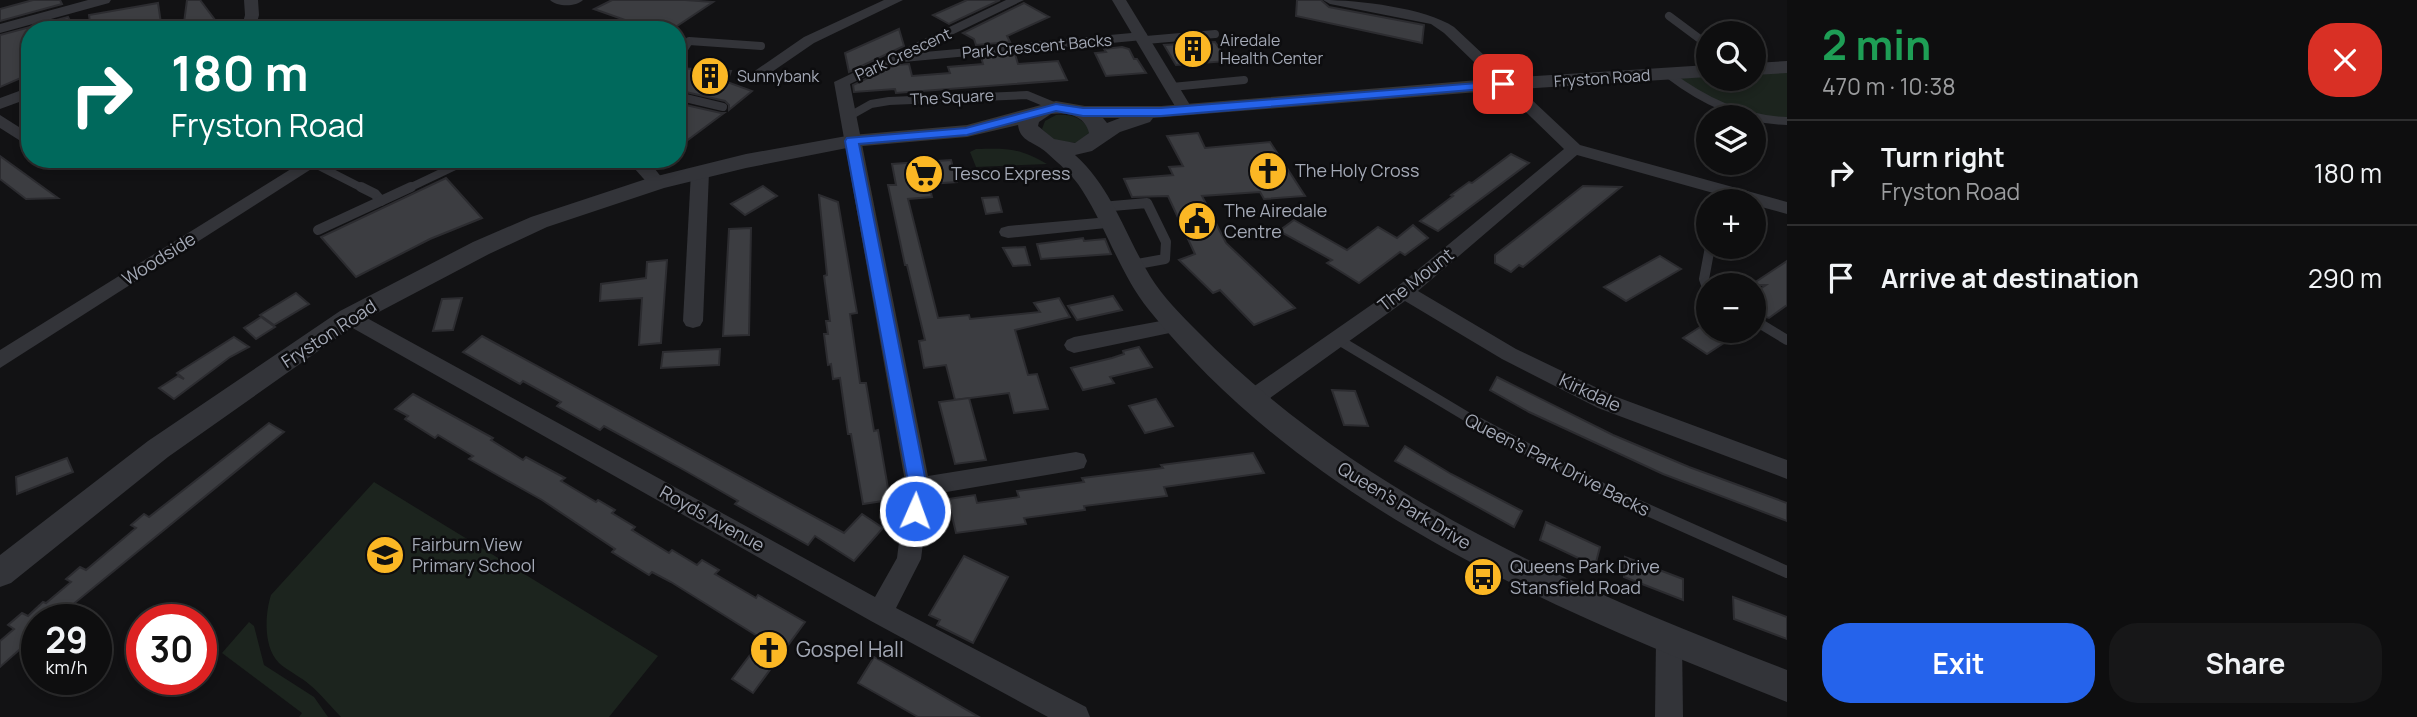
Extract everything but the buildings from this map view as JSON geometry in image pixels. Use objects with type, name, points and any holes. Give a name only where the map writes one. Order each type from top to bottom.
[{"type":"street","points":[[29,21],[104,0]]},
{"type":"street","points":[[251,0],[251,21]]},
{"type":"street","points":[[557,0],[576,0]]},
{"type":"street","points":[[754,78],[809,40],[896,0]]},
{"type":"street","name":"Park Crescent","points":[[850,129],[842,82],[1017,0]]},
{"type":"street","points":[[1119,0],[1185,110]]},
{"type":"street","points":[[1330,0],[1436,21],[1449,30],[1574,149],[1698,189]]},
{"type":"street","points":[[0,29],[21,23]]},
{"type":"street","points":[[1766,68],[1787,67]]},
{"type":"street","name":"Fryston Road","points":[[967,131],[1046,111],[1161,112],[1503,84],[1696,72]]},
{"type":"street","points":[[0,104],[21,96]]},
{"type":"street","points":[[1044,143],[1028,124],[1046,111]]},
{"type":"street","points":[[1083,112],[1097,123],[1084,177]]},
{"type":"street","name":"Fryston Road","points":[[0,573],[158,449],[349,317],[481,248],[540,222],[657,183],[850,129],[967,131],[1077,149],[1161,112]]},
{"type":"street","points":[[0,120],[21,135]]},
{"type":"street","points":[[850,129],[918,487],[909,559],[880,613]]},
{"type":"street","name":"Queen's Park Drive","points":[[1044,143],[1084,177],[1142,282],[1177,325],[1251,400],[1374,492],[1497,561],[1669,640],[1787,686]]},
{"type":"street","name":"The Mount","points":[[1251,400],[1404,292],[1574,149]]},
{"type":"street","name":"Woodside","points":[[0,360],[305,168]]},
{"type":"street","points":[[645,168],[657,183]]},
{"type":"street","points":[[693,321],[701,172]]},
{"type":"street","points":[[1766,204],[1787,208]]},
{"type":"street","points":[[1008,232],[1105,215]]},
{"type":"street","name":"Kirkdale","points":[[1404,292],[1509,354],[1606,402],[1787,470]]},
{"type":"street","name":"Royds Avenue","points":[[349,317],[880,613],[1076,717]]},
{"type":"street","points":[[1074,345],[1177,325]]},
{"type":"street","points":[[918,487],[1076,461]]},
{"type":"street","points":[[1669,640],[1669,717]]},
{"type":"lane","points":[[1669,16],[1696,36]]},
{"type":"lane","name":"Park Crescent Backs","points":[[890,59],[1216,34]]},
{"type":"lane","points":[[686,46],[689,41],[761,46]]},
{"type":"lane","points":[[1668,74],[1685,89],[1704,98],[1770,122],[1787,121]]},
{"type":"lane","points":[[1172,87],[1244,80]]},
{"type":"lane","name":"The Square","points":[[850,129],[871,104],[888,101],[1027,95],[1046,111]]},
{"type":"lane","points":[[686,98],[723,107]]},
{"type":"lane","points":[[329,168],[375,194],[381,201]]},
{"type":"lane","points":[[318,230],[451,168]]},
{"type":"lane","points":[[1105,215],[1147,203],[1166,242],[1166,259],[1132,265]]},
{"type":"lane","points":[[1766,327],[1787,340]]},
{"type":"lane","name":"Queen's Park Drive Backs","points":[[1337,339],[1425,395],[1544,460],[1631,505],[1787,572]]},
{"type":"shaded area","points":[[1787,71],[1787,121],[1766,120],[1766,105],[1720,105],[1674,79],[1696,77],[1696,91],[1766,91],[1766,73]]},
{"type":"shaded area","points":[[1056,115],[1077,118],[1091,131],[1077,143],[1055,141],[1042,129],[1045,121]]},
{"type":"shaded area","points":[[976,149],[1013,150],[1047,164],[976,167],[970,152]]},
{"type":"shaded area","name":"Fairburn View Primary School","points":[[374,482],[658,656],[609,717],[341,717],[314,689],[279,663],[274,656],[268,639],[267,611],[271,595]]},
{"type":"shaded area","points":[[249,622],[254,626],[264,665],[314,697],[328,717],[299,717],[302,713],[222,653]]},
{"type":"place","name":"Airedale Health Center","points":[[1193,49]]},
{"type":"place","name":"Sunnybank","points":[[710,76]]},
{"type":"place","name":"The Holy Cross","points":[[1268,171]]},
{"type":"place","name":"Tesco Express","points":[[924,174]]},
{"type":"place","name":"The Airedale Centre","points":[[1197,221]]},
{"type":"place","name":"Fairburn View Primary School","points":[[385,555]]},
{"type":"place","name":"Queens Park Drive Stansfield Road","points":[[1483,577]]},
{"type":"place","name":"Gospel Hall","points":[[769,650]]},
{"type":"route","points":[[915,511],[918,487],[852,141],[967,131],[1056,107],[1083,112],[1161,112],[1503,84]]}]
